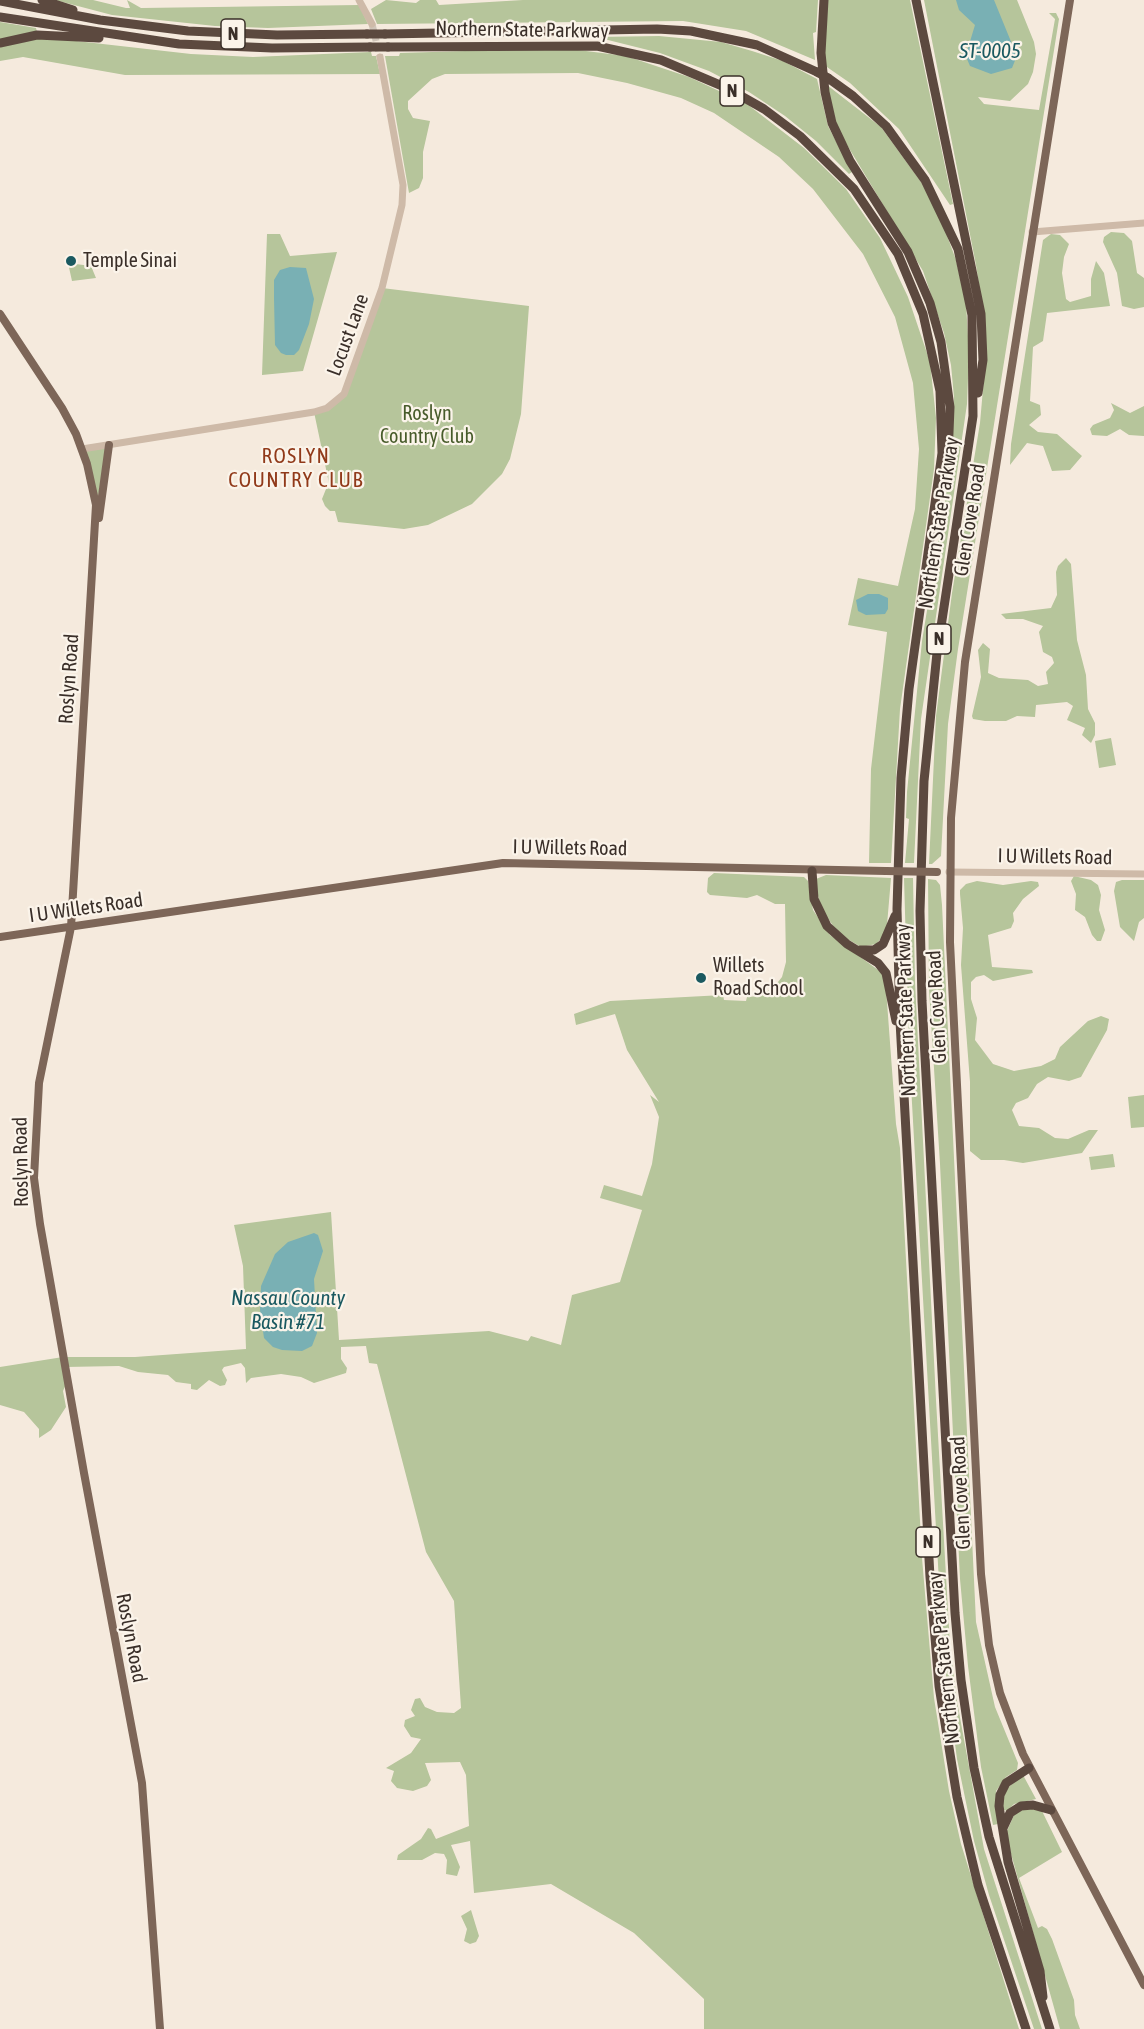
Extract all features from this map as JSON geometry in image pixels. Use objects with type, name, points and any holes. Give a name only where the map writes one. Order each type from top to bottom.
[{"type":"highway","points":[[42,0],[100,20]]},
{"type":"highway","points":[[824,0],[821,53],[825,92],[832,123],[850,161],[908,252],[930,303],[941,342],[948,382],[950,438],[947,469],[935,514]]},
{"type":"highway","points":[[916,0],[981,314],[983,372],[974,416]]},
{"type":"highway","name":"Northern State Parkway","points":[[0,1],[100,20],[232,34],[386,34],[657,29],[691,31],[757,45],[828,78],[862,104],[900,143],[926,180],[950,229],[964,272],[972,315],[974,416],[929,719],[921,864],[922,1012],[954,1602],[964,1702],[978,1790],[989,1837],[1050,2029]]},
{"type":"highway","name":"Northern State Parkway","points":[[0,17],[134,39],[250,48],[572,45],[635,53],[674,64],[727,88],[764,109],[812,146],[849,184],[877,220],[905,269],[923,315],[935,359],[941,406],[942,453],[908,700],[901,789],[897,909],[901,1043],[931,1588],[942,1709],[966,1842],[1026,2029]]},
{"type":"highway","points":[[0,43],[37,35],[134,39]]},
{"type":"highway","points":[[812,871],[814,899],[823,920],[836,936],[878,963],[886,973],[901,1043]]},
{"type":"highway","points":[[856,950],[874,950],[883,944],[897,909]]},
{"type":"highway","points":[[1029,1768],[1010,1779],[1001,1792],[999,1806],[1013,1883],[1040,1971],[1045,2014]]},
{"type":"highway","points":[[1002,1830],[1010,1813],[1021,1806],[1033,1805],[1052,1810]]},
{"type":"main road","name":"Glen Cove Road","points":[[1070,0],[965,662],[955,754],[950,872],[952,993],[982,1599],[989,1645],[1000,1693],[1029,1768],[1144,1985]]},
{"type":"main road","name":"Roslyn Road","points":[[0,314],[62,408],[82,449],[94,491],[96,536],[71,927],[39,1083],[34,1178],[84,1473],[142,1783],[159,2029]]},
{"type":"main road","points":[[96,536],[105,488],[109,445]]},
{"type":"main road","name":"I U Willets Road","points":[[0,937],[503,862],[812,871],[950,872]]},
{"type":"street","points":[[359,0],[372,24]]},
{"type":"street","name":"Locust Lane","points":[[82,449],[314,411],[327,408],[344,394],[382,288],[402,205],[403,185],[380,57]]},
{"type":"street","points":[[1032,232],[1144,223]]},
{"type":"street","name":"I U Willets Road","points":[[950,872],[1144,874]]},
{"type":"green space","points":[[55,0],[93,0],[126,8],[130,8],[127,0],[141,8],[359,5],[368,24],[268,28],[215,26],[112,15]]},
{"type":"green space","points":[[386,0],[416,3],[420,0],[436,0],[439,5],[523,0],[818,0],[816,32],[813,33],[815,60],[746,31],[683,21],[377,24],[371,9]]},
{"type":"green space","points":[[827,0],[910,0],[953,204],[950,205],[899,129],[850,83],[824,65]]},
{"type":"green space","points":[[924,0],[1017,0],[1034,42],[1036,54],[1033,72],[1028,84],[1010,101],[978,97],[984,104],[1039,110],[1055,19],[1049,13],[1056,13],[1059,19],[958,649],[948,724],[941,856],[932,864],[929,864],[936,716],[952,593],[980,423],[986,355],[984,317],[976,265]]},
{"type":"green space","points":[[0,22],[36,28],[37,32],[0,40]]},
{"type":"green space","points":[[659,36],[721,42],[783,61],[817,79],[828,126],[852,172],[849,174],[816,141],[785,116],[749,92],[709,71],[660,53],[596,37]]},
{"type":"green space","points":[[41,37],[191,54],[253,57],[371,52],[372,56],[376,56],[380,74],[125,75],[23,57],[0,61],[0,46]]},
{"type":"green space","points":[[562,48],[626,56],[689,77],[747,104],[804,148],[846,189],[880,238],[908,297],[930,362],[936,418],[934,469],[900,709],[891,863],[869,863],[871,769],[887,632],[848,625],[858,578],[898,586],[915,509],[919,449],[913,383],[895,317],[863,254],[813,189],[779,157],[714,113],[681,98],[627,83],[578,73],[445,74],[432,79],[408,101],[408,109],[413,118],[430,121],[423,152],[423,178],[419,188],[409,193],[385,56],[399,56],[400,53]]},
{"type":"green space","points":[[827,85],[881,127],[921,182],[942,222],[956,260],[966,304],[969,352],[967,404],[921,719],[914,863],[905,863],[909,819],[906,818],[907,792],[922,641],[952,457],[954,397],[951,365],[944,333],[923,271],[838,130]]},
{"type":"green space","points":[[1111,232],[1124,233],[1132,241],[1137,273],[1144,278],[1144,307],[1134,309],[1122,306],[1117,273],[1103,242],[1104,237]]},
{"type":"green space","points":[[267,234],[280,234],[290,256],[337,252],[303,371],[262,375]]},
{"type":"green space","points":[[1051,234],[1060,235],[1069,244],[1064,257],[1062,273],[1066,299],[1070,302],[1091,296],[1091,279],[1096,261],[1104,273],[1110,306],[1047,313],[1043,341],[1033,347],[1030,401],[1040,405],[1041,415],[1029,425],[1038,432],[1057,434],[1082,456],[1070,470],[1052,471],[1043,446],[1027,443],[1010,465],[1011,444],[1043,240]]},
{"type":"green space","points":[[68,263],[91,266],[96,278],[72,281]]},
{"type":"green space","name":"Roslyn Country Club","points":[[382,288],[529,306],[521,414],[510,459],[502,474],[472,504],[428,525],[404,529],[338,522],[335,511],[330,511],[325,506],[322,499],[326,489],[330,488],[314,412],[327,408],[344,394]]},
{"type":"green space","points":[[1111,403],[1130,413],[1144,406],[1144,436],[1129,435],[1120,429],[1107,436],[1092,435],[1090,429],[1093,425],[1110,418],[1114,410]]},
{"type":"green space","points":[[109,445],[96,505],[82,449]]},
{"type":"green space","points":[[1066,558],[1071,564],[1077,640],[1086,675],[1088,709],[1095,723],[1095,735],[1091,743],[1082,735],[1085,728],[1067,720],[1073,706],[1067,702],[1036,705],[1035,717],[1017,716],[1006,721],[985,721],[973,719],[972,716],[981,677],[978,650],[983,643],[990,649],[988,673],[999,678],[1028,680],[1038,686],[1048,684],[1046,672],[1054,663],[1052,657],[1043,652],[1039,632],[1043,626],[1023,619],[1006,619],[1001,614],[1051,608],[1057,595],[1056,572],[1058,566]]},
{"type":"green space","points":[[1111,738],[1116,765],[1099,768],[1095,741]]},
{"type":"green space","points":[[714,873],[804,877],[808,881],[813,910],[830,935],[885,975],[896,1124],[900,1148],[922,1558],[934,1698],[949,1791],[961,1844],[1019,2029],[704,2029],[704,1999],[634,1933],[551,1884],[474,1893],[470,1841],[451,1845],[460,1867],[457,1876],[446,1874],[447,1860],[444,1854],[435,1853],[422,1860],[397,1860],[398,1855],[421,1839],[428,1828],[431,1829],[436,1839],[469,1826],[466,1775],[460,1762],[425,1763],[431,1780],[427,1786],[413,1791],[397,1788],[391,1781],[394,1771],[386,1768],[411,1753],[421,1739],[411,1737],[404,1726],[405,1720],[415,1716],[411,1710],[415,1699],[420,1698],[425,1707],[437,1712],[454,1713],[461,1708],[454,1601],[426,1552],[377,1364],[369,1363],[366,1346],[341,1347],[341,1359],[347,1368],[346,1373],[314,1383],[301,1377],[281,1374],[251,1378],[246,1383],[245,1368],[241,1363],[224,1367],[222,1370],[227,1380],[225,1385],[220,1386],[209,1380],[197,1390],[191,1389],[191,1384],[176,1382],[168,1375],[138,1372],[119,1366],[65,1367],[67,1382],[63,1391],[66,1407],[51,1430],[39,1438],[39,1429],[24,1412],[0,1405],[0,1367],[63,1357],[135,1357],[246,1349],[243,1266],[234,1225],[331,1212],[339,1340],[489,1331],[528,1341],[531,1336],[561,1345],[572,1295],[620,1282],[642,1210],[600,1198],[604,1185],[642,1196],[652,1164],[659,1117],[650,1095],[659,1102],[627,1050],[615,1014],[576,1025],[574,1014],[610,1001],[723,995],[724,1000],[746,1001],[747,997],[760,996],[774,987],[782,977],[786,962],[785,904],[775,904],[757,895],[747,898],[710,895],[707,892],[708,878]]},
{"type":"green space","points":[[826,875],[891,878],[885,934],[876,944],[861,947],[839,934],[822,910],[815,885],[816,879]]},
{"type":"green space","points":[[1074,876],[1091,880],[1098,885],[1101,895],[1099,910],[1105,930],[1101,941],[1097,941],[1092,935],[1085,917],[1075,910],[1076,894],[1071,881]]},
{"type":"green space","points":[[904,878],[913,878],[915,982],[950,1646],[957,1701],[984,1849],[1042,2029],[1034,2029],[989,1895],[974,1841],[957,1759],[943,1653],[909,1050]]},
{"type":"green space","points":[[928,879],[936,880],[940,885],[942,905],[976,1622],[995,1707],[1018,1763],[1017,1770],[1006,1777],[996,1791],[998,1824],[993,1825],[981,1767],[960,1579],[940,1164],[929,989]]},
{"type":"green space","points":[[1144,880],[1144,918],[1139,922],[1134,941],[1120,927],[1114,891],[1116,882]]},
{"type":"green space","points":[[977,881],[1003,885],[1031,881],[1038,882],[1039,886],[1023,899],[1013,913],[1014,921],[1011,928],[988,935],[992,967],[1032,970],[1033,973],[993,981],[984,975],[976,977],[971,982],[971,999],[977,1018],[975,1040],[993,1064],[1014,1071],[1041,1066],[1055,1059],[1060,1047],[1088,1021],[1101,1016],[1109,1019],[1107,1030],[1081,1077],[1069,1081],[1048,1077],[1037,1084],[1028,1098],[1016,1103],[1012,1110],[1019,1126],[1039,1128],[1055,1138],[1068,1139],[1089,1130],[1098,1130],[1082,1153],[1023,1163],[981,1160],[970,1151],[970,1082],[961,965],[963,928],[960,890],[966,884]]},
{"type":"green space","points":[[1144,1095],[1144,1127],[1131,1128],[1128,1097]]},
{"type":"green space","points":[[1113,1154],[1115,1167],[1091,1170],[1089,1157]]},
{"type":"green space","points":[[1023,1775],[1036,1799],[1014,1804],[1007,1811],[1002,1809],[1005,1790]]},
{"type":"green space","points":[[1022,1810],[1042,1811],[1062,1852],[1019,1878],[1038,1928],[1042,1926],[1047,1929],[1052,1939],[1074,2000],[1075,2015],[1080,2029],[1060,2029],[1008,1843],[1007,1831],[1014,1815]]},
{"type":"green space","points":[[471,1910],[479,1936],[476,1942],[470,1944],[464,1941],[467,1929],[461,1916]]},
{"type":"water","name":"ST-0005","points":[[956,0],[994,0],[1014,49],[1016,58],[1012,68],[991,74],[970,66],[967,59],[968,48],[975,25],[959,10]]},
{"type":"water","points":[[290,267],[306,268],[314,299],[309,324],[299,350],[294,355],[286,355],[281,353],[275,345],[274,280],[280,270]]},
{"type":"water","points":[[868,594],[879,594],[888,598],[888,609],[885,614],[866,615],[858,611],[856,600]]},
{"type":"water","name":"Nassau County Basin #71","points":[[314,1233],[318,1235],[323,1251],[314,1279],[317,1333],[312,1346],[302,1351],[282,1350],[273,1347],[264,1338],[260,1310],[261,1286],[275,1254],[288,1242]]},
{"type":"tunnel","points":[[372,24],[380,57]]},
{"type":"place","name":"Temple Sinai","points":[[71,261]]},
{"type":"place","name":"Willets Road School","points":[[701,978]]},
{"type":"district","name":"ROSLYN COUNTRY CLUB","points":[[296,468]]}]
